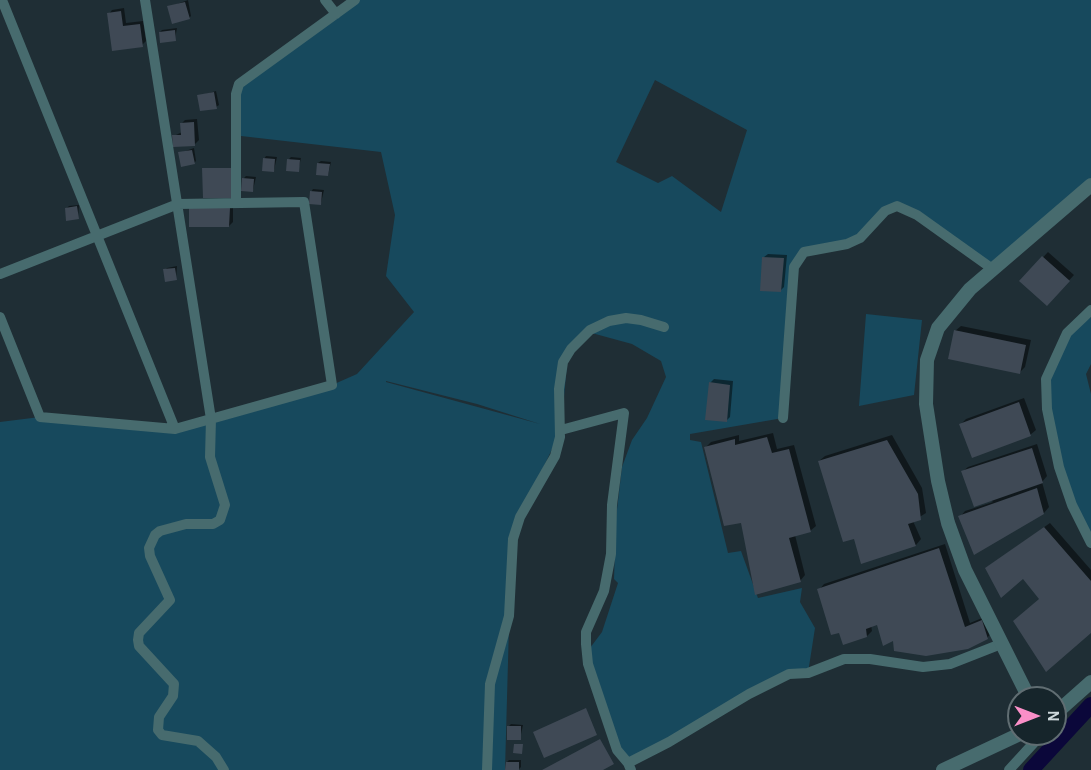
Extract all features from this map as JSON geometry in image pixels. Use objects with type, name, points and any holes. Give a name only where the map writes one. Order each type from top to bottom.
[{"type":"street","points":[[1,0],[175,429]]},
{"type":"street","points":[[146,0],[211,419],[210,457],[223,497],[224,514],[213,524],[186,524],[160,531],[155,536],[149,548],[150,556],[170,600],[139,633],[138,640],[139,646],[174,684],[173,696],[159,717],[158,730],[162,735],[198,741],[216,758],[224,770]]},
{"type":"street","points":[[326,0],[336,14]]},
{"type":"street","points":[[236,202],[236,94],[239,84],[355,0]]},
{"type":"street","points":[[1023,686],[965,570],[948,523],[938,482],[926,404],[927,360],[938,328],[970,289],[1091,186]]},
{"type":"street","points":[[0,274],[178,204],[304,202],[332,385],[175,429],[40,417],[0,318]]},
{"type":"street","points":[[783,418],[794,267],[804,252],[847,244],[860,238],[885,212],[897,206],[917,215],[994,270]]},
{"type":"street","points":[[1091,310],[1067,333],[1046,379],[1047,409],[1059,467],[1072,505],[1091,543]]},
{"type":"street","points":[[487,770],[490,684],[509,616],[513,539],[520,517],[555,456],[561,430],[560,378],[563,362],[570,349],[594,327],[609,321],[626,318],[664,327]]},
{"type":"street","points":[[561,430],[624,413],[612,505],[611,554],[604,591],[586,632],[586,644],[588,664],[617,750],[630,766],[750,693],[789,674],[808,673],[844,659],[870,658],[923,667],[950,664],[1001,644]]},
{"type":"street","points":[[1067,703],[1091,682]]},
{"type":"street","points":[[942,770],[1007,740]]},
{"type":"street","points":[[1009,770],[1031,746]]},
{"type":"shaded area","points":[[355,0],[1091,0],[1091,178],[992,265],[897,206],[847,244],[799,258],[783,418],[690,434],[690,440],[701,442],[728,553],[741,551],[758,598],[802,588],[800,602],[815,628],[808,673],[761,688],[628,763],[615,743],[587,652],[602,632],[618,583],[614,579],[616,518],[622,467],[632,440],[647,418],[666,377],[661,361],[632,344],[588,332],[568,353],[561,430],[520,517],[510,590],[505,770],[0,770],[0,422],[40,417],[108,423],[193,424],[332,385],[357,374],[414,312],[386,276],[395,215],[381,152],[241,136],[239,84]],"holes":[[[655,80],[747,130],[721,212],[672,176],[658,183],[616,162]],[[386,382],[477,404],[540,424]]]},
{"type":"shaded area","points":[[866,314],[922,320],[914,395],[859,406]]},
{"type":"shaded area","points":[[1091,317],[1091,364],[1086,374],[1091,394],[1091,540],[1061,473],[1049,425],[1050,381],[1067,333]]},
{"type":"building","points":[[185,2],[190,19],[172,24],[167,6]]},
{"type":"building","points":[[121,11],[123,26],[140,24],[143,47],[112,51],[107,13]]},
{"type":"building","points":[[175,30],[176,41],[160,43],[159,32]]},
{"type":"building","points":[[214,92],[217,109],[200,111],[197,95]]},
{"type":"building","points":[[194,122],[195,146],[173,147],[172,135],[181,135],[180,123]]},
{"type":"building","points":[[192,150],[195,164],[181,167],[178,152]]},
{"type":"building","points":[[263,158],[275,159],[274,172],[262,171]]},
{"type":"building","points":[[287,159],[300,160],[299,172],[286,171]]},
{"type":"building","points":[[317,163],[330,164],[328,176],[316,175]]},
{"type":"building","points":[[202,168],[231,168],[231,198],[203,198]]},
{"type":"building","points":[[242,178],[254,179],[253,192],[241,191]]},
{"type":"building","points":[[310,191],[322,192],[321,205],[309,204]]},
{"type":"building","points":[[77,206],[79,219],[66,221],[65,208]]},
{"type":"building","points":[[189,208],[230,208],[229,227],[189,227]]},
{"type":"building","points":[[1042,256],[1070,281],[1047,306],[1019,281]]},
{"type":"building","points":[[762,257],[784,258],[781,292],[760,291]]},
{"type":"building","points":[[175,268],[177,280],[165,282],[163,269]]},
{"type":"building","points":[[954,330],[1026,345],[1020,374],[948,359]]},
{"type":"building","points":[[709,382],[730,385],[727,422],[705,420]]},
{"type":"building","points":[[1019,402],[1031,436],[972,458],[959,424]]},
{"type":"building","points":[[767,437],[772,453],[789,449],[811,532],[789,538],[801,582],[755,595],[741,523],[724,526],[704,447],[735,439],[735,445]]},
{"type":"building","points":[[887,440],[918,494],[921,520],[908,524],[916,546],[861,564],[854,539],[843,542],[818,461]]},
{"type":"building","points":[[1032,448],[1043,483],[974,507],[961,471]]},
{"type":"building","points":[[1037,488],[1044,514],[974,555],[958,516]]},
{"type":"building","points":[[1044,527],[1091,581],[1091,633],[1046,672],[1013,621],[1039,599],[1023,579],[1001,598],[985,568]]},
{"type":"building","points":[[939,548],[965,627],[982,620],[988,639],[968,649],[926,656],[894,651],[893,641],[883,646],[877,625],[866,629],[867,637],[843,645],[839,633],[831,635],[817,589]]},
{"type":"building","points":[[586,708],[597,735],[544,758],[533,732]]},
{"type":"building","points":[[507,726],[521,726],[521,740],[507,740]]},
{"type":"building","points":[[600,739],[614,764],[603,770],[542,770]]},
{"type":"building","points":[[514,744],[523,744],[522,754],[513,753]]},
{"type":"building","points":[[506,762],[519,762],[519,770],[505,770]]},
{"type":"waterway","points":[[1031,770],[1091,705]]}]
